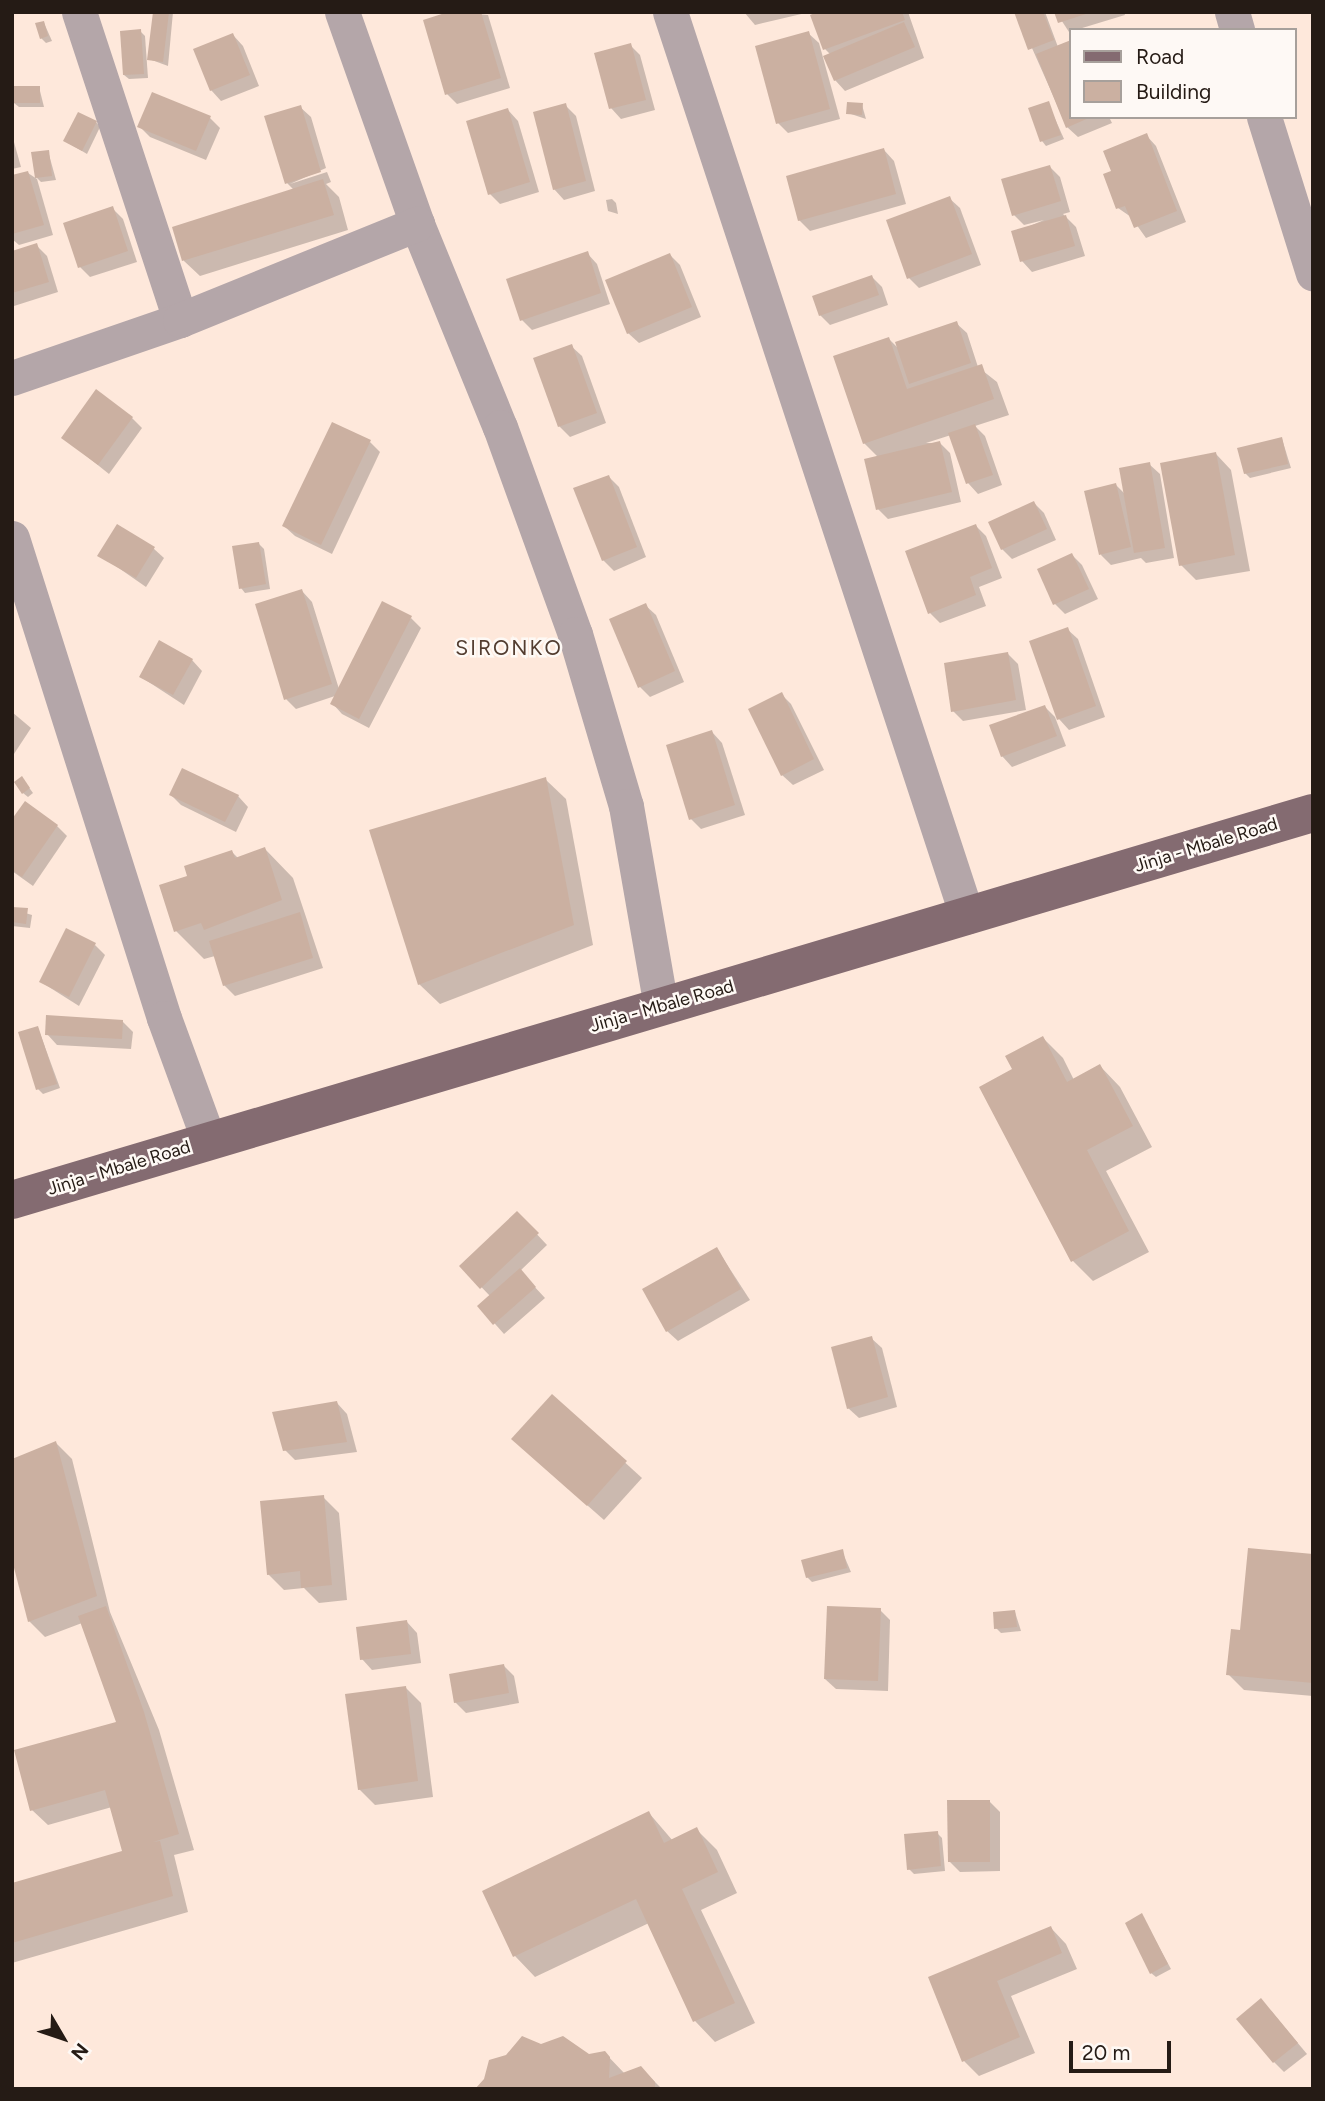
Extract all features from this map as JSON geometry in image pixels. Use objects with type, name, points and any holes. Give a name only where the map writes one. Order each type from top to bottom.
[{"type":"main road","name":"Jinja - Mbale Road","points":[[12,1200],[1313,813]]},
{"type":"street","points":[[79,12],[180,320]]},
{"type":"street","points":[[342,12],[416,224],[500,428],[575,634],[626,806],[661,1006]]},
{"type":"street","points":[[670,12],[967,916]]},
{"type":"street","points":[[1265,119],[1313,273]]},
{"type":"street","points":[[12,378],[180,320],[416,224]]},
{"type":"street","points":[[12,538],[164,1018],[209,1141]]},
{"type":"building","points":[[153,12],[169,12],[163,62],[147,60]]},
{"type":"building","points":[[448,12],[481,12],[501,78],[445,95],[423,20]]},
{"type":"building","points":[[817,12],[902,12],[905,20],[823,50],[810,15]]},
{"type":"building","points":[[1014,12],[1043,12],[1054,40],[1028,50]]},
{"type":"building","points":[[1054,12],[1089,12],[1089,13],[1058,23]]},
{"type":"building","points":[[44,21],[48,36],[40,39],[35,23]]},
{"type":"building","points":[[904,22],[915,47],[834,81],[823,56]]},
{"type":"building","points":[[141,29],[144,74],[123,75],[120,31]]},
{"type":"building","points":[[809,31],[830,109],[776,124],[755,46]]},
{"type":"building","points":[[233,33],[250,75],[210,91],[193,49]]},
{"type":"building","points":[[1070,40],[1070,119],[1086,119],[1066,128],[1036,54]]},
{"type":"building","points":[[631,43],[646,100],[609,109],[594,53]]},
{"type":"building","points":[[12,86],[40,86],[40,103],[12,103]]},
{"type":"building","points":[[152,92],[211,116],[196,151],[137,127]]},
{"type":"building","points":[[1049,101],[1061,135],[1040,142],[1028,108]]},
{"type":"building","points":[[847,102],[863,103],[862,115],[846,114]]},
{"type":"building","points":[[566,103],[586,181],[553,190],[533,112]]},
{"type":"building","points":[[301,105],[321,172],[285,184],[264,116]]},
{"type":"building","points":[[508,108],[530,182],[488,195],[466,121]]},
{"type":"building","points":[[78,112],[97,121],[82,151],[63,141]]},
{"type":"building","points":[[1147,133],[1177,211],[1134,228],[1125,206],[1116,209],[1103,174],[1111,171],[1103,151]]},
{"type":"building","points":[[884,148],[896,194],[798,221],[786,176]]},
{"type":"building","points":[[49,150],[52,176],[35,178],[31,152]]},
{"type":"building","points":[[1050,165],[1061,201],[1012,216],[1001,179]]},
{"type":"building","points":[[28,171],[44,225],[12,234],[12,175]]},
{"type":"building","points":[[323,179],[334,215],[182,261],[172,227]]},
{"type":"building","points":[[950,196],[972,254],[907,279],[886,220]]},
{"type":"building","points":[[113,206],[128,251],[78,268],[63,223]]},
{"type":"building","points":[[1066,215],[1075,246],[1020,262],[1011,231]]},
{"type":"building","points":[[37,243],[49,282],[12,293],[12,251]]},
{"type":"building","points":[[588,251],[601,293],[520,321],[506,279]]},
{"type":"building","points":[[670,253],[692,307],[627,334],[605,280]]},
{"type":"building","points":[[872,275],[879,295],[819,316],[812,296]]},
{"type":"building","points":[[957,321],[971,363],[909,384],[895,342]]},
{"type":"building","points":[[889,337],[907,389],[982,364],[994,399],[863,444],[833,356]]},
{"type":"building","points":[[572,344],[597,413],[558,427],[533,358]]},
{"type":"building","points":[[96,389],[133,417],[98,465],[61,438]]},
{"type":"building","points":[[332,422],[371,440],[321,545],[282,526]]},
{"type":"building","points":[[975,424],[993,475],[966,484],[948,433]]},
{"type":"building","points":[[1282,437],[1288,464],[1244,474],[1237,448]]},
{"type":"building","points":[[940,441],[952,492],[876,510],[864,459]]},
{"type":"building","points":[[1216,452],[1235,555],[1179,566],[1160,463]]},
{"type":"building","points":[[1150,462],[1165,548],[1134,553],[1119,468]]},
{"type":"building","points":[[609,475],[637,547],[602,561],[573,488]]},
{"type":"building","points":[[1116,483],[1131,547],[1099,555],[1084,491]]},
{"type":"building","points":[[1034,501],[1047,529],[1001,550],[988,522]]},
{"type":"building","points":[[117,524],[155,547],[136,578],[97,556]]},
{"type":"building","points":[[976,524],[992,568],[970,577],[976,595],[928,614],[905,551]]},
{"type":"building","points":[[259,542],[266,584],[239,589],[232,546]]},
{"type":"building","points":[[1072,553],[1089,589],[1053,605],[1037,569]]},
{"type":"building","points":[[302,589],[332,684],[284,700],[255,604]]},
{"type":"building","points":[[382,601],[412,616],[359,719],[330,704]]},
{"type":"building","points":[[646,603],[675,671],[638,688],[609,619]]},
{"type":"building","points":[[1068,627],[1096,706],[1057,720],[1029,641]]},
{"type":"building","points":[[159,640],[193,659],[173,695],[139,677]]},
{"type":"building","points":[[1008,652],[1016,700],[951,712],[944,663]]},
{"type":"building","points":[[782,692],[814,759],[781,776],[748,709]]},
{"type":"building","points":[[1045,705],[1057,736],[1001,757],[989,725]]},
{"type":"building","points":[[712,730],[735,805],[689,820],[666,745]]},
{"type":"building","points":[[182,768],[239,795],[225,822],[169,795]]},
{"type":"building","points":[[22,776],[30,788],[22,794],[14,782]]},
{"type":"building","points":[[546,777],[574,925],[418,985],[369,830]]},
{"type":"building","points":[[25,801],[58,825],[22,877],[12,870],[12,819]]},
{"type":"building","points":[[265,847],[282,900],[204,930],[201,923],[174,932],[159,885],[187,876],[184,866],[232,850],[235,858]]},
{"type":"building","points":[[12,907],[28,908],[26,924],[12,922]]},
{"type":"building","points":[[300,912],[313,958],[223,986],[209,941]]},
{"type":"building","points":[[66,928],[96,943],[69,997],[39,982]]},
{"type":"building","points":[[46,1015],[123,1020],[122,1039],[45,1035]]},
{"type":"building","points":[[38,1026],[57,1084],[36,1090],[18,1032]]},
{"type":"building","points":[[1043,1036],[1067,1082],[1100,1064],[1133,1126],[1087,1150],[1129,1231],[1071,1262],[979,1087],[1012,1069],[1005,1056]]},
{"type":"building","points":[[517,1211],[539,1233],[480,1289],[459,1266]]},
{"type":"building","points":[[717,1247],[741,1289],[666,1332],[642,1289]]},
{"type":"building","points":[[520,1268],[536,1287],[493,1325],[477,1306]]},
{"type":"building","points":[[872,1336],[888,1397],[847,1409],[831,1347]]},
{"type":"building","points":[[552,1394],[627,1461],[587,1506],[511,1439]]},
{"type":"building","points":[[337,1401],[347,1442],[283,1451],[272,1412]]},
{"type":"building","points":[[56,1441],[97,1596],[28,1622],[12,1560],[12,1459]]},
{"type":"building","points":[[324,1495],[332,1585],[301,1588],[300,1571],[267,1575],[260,1501]]},
{"type":"building","points":[[1248,1548],[1313,1554],[1313,1683],[1226,1675],[1231,1629],[1240,1630]]},
{"type":"building","points":[[843,1549],[847,1568],[806,1578],[801,1560]]},
{"type":"building","points":[[106,1606],[144,1712],[179,1834],[153,1842],[160,1841],[173,1896],[12,1943],[12,1883],[122,1851],[105,1790],[30,1811],[14,1750],[116,1722],[78,1616]]},
{"type":"building","points":[[827,1606],[881,1608],[878,1681],[824,1679]]},
{"type":"building","points":[[1015,1610],[1017,1627],[994,1629],[993,1612]]},
{"type":"building","points":[[407,1620],[411,1654],[360,1660],[356,1627]]},
{"type":"building","points":[[504,1664],[509,1693],[454,1703],[449,1674]]},
{"type":"building","points":[[406,1686],[418,1781],[358,1790],[345,1694]]},
{"type":"building","points":[[947,1800],[990,1800],[990,1862],[948,1862]]},
{"type":"building","points":[[649,1811],[664,1843],[697,1827],[718,1872],[682,1889],[735,2003],[693,2022],[636,1899],[513,1957],[482,1891]]},
{"type":"building","points":[[938,1831],[941,1866],[907,1870],[904,1834]]},
{"type":"building","points":[[1142,1913],[1168,1964],[1150,1974],[1125,1923]]},
{"type":"building","points":[[1051,1926],[1062,1953],[997,1981],[1020,2037],[962,2062],[928,1977]]},
{"type":"building","points":[[1261,1998],[1298,2043],[1273,2063],[1236,2019]]},
{"type":"building","points":[[522,2036],[541,2044],[563,2036],[589,2054],[605,2051],[610,2057],[609,2078],[641,2066],[655,2082],[655,2089],[475,2089],[484,2079],[489,2060],[506,2055]]},
{"type":"district","name":"SIRONKO","points":[[509,648]]}]
